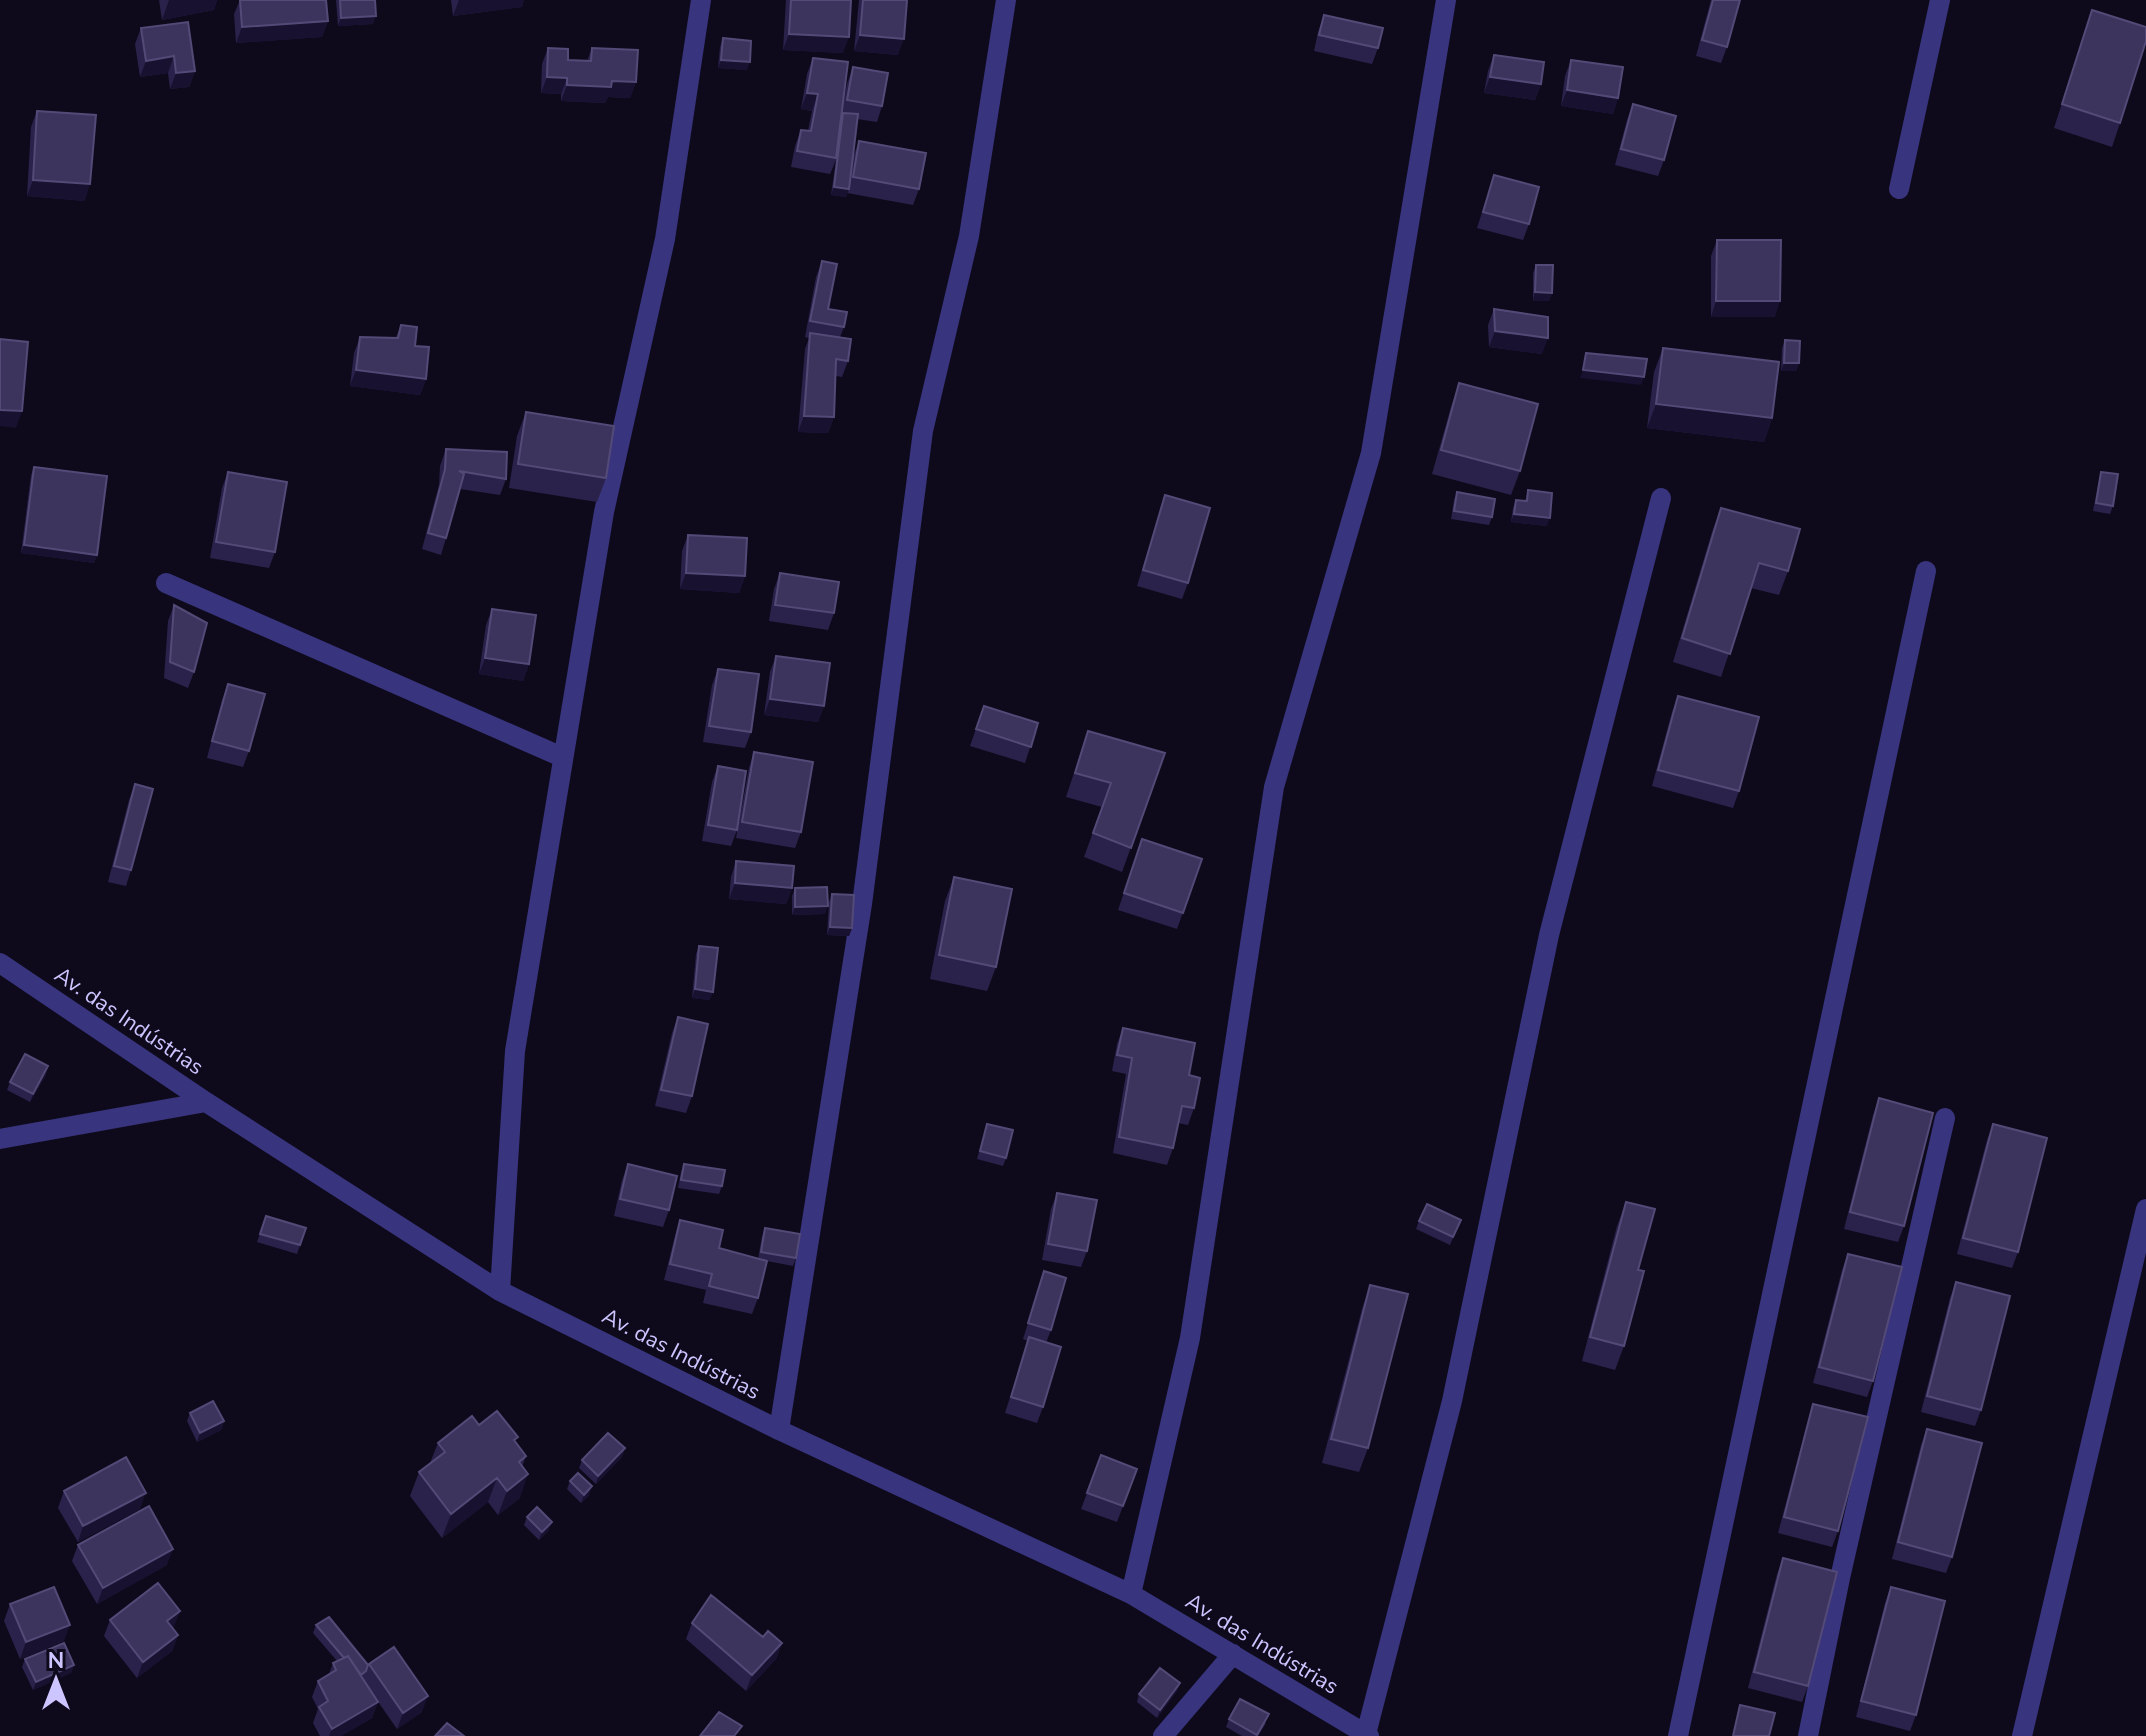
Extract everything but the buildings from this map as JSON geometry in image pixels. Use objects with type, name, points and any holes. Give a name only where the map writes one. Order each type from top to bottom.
[{"type":"street","points":[[500,1291],[515,1051],[604,512],[665,239],[701,0]]},
{"type":"street","points":[[779,1430],[862,904],[923,431],[969,236],[1006,0]]},
{"type":"street","points":[[1131,1594],[1190,1338],[1274,787],[1371,453],[1446,0]]},
{"type":"street","points":[[1899,189],[1940,0]]},
{"type":"street","points":[[1367,1735],[1452,1401],[1549,935],[1661,498]]},
{"type":"street","points":[[1678,1736],[1926,571]]},
{"type":"street","points":[[166,583],[562,757]]},
{"type":"street","name":"Av. das Indústrias","points":[[0,963],[206,1102],[500,1291],[779,1430],[1131,1594],[1367,1735]]},
{"type":"street","points":[[0,1139],[206,1102]]},
{"type":"street","points":[[1808,1736],[1840,1578],[1945,1118]]},
{"type":"street","points":[[2022,1736],[2146,1209]]},
{"type":"street","points":[[1163,1736],[1233,1654]]}]
